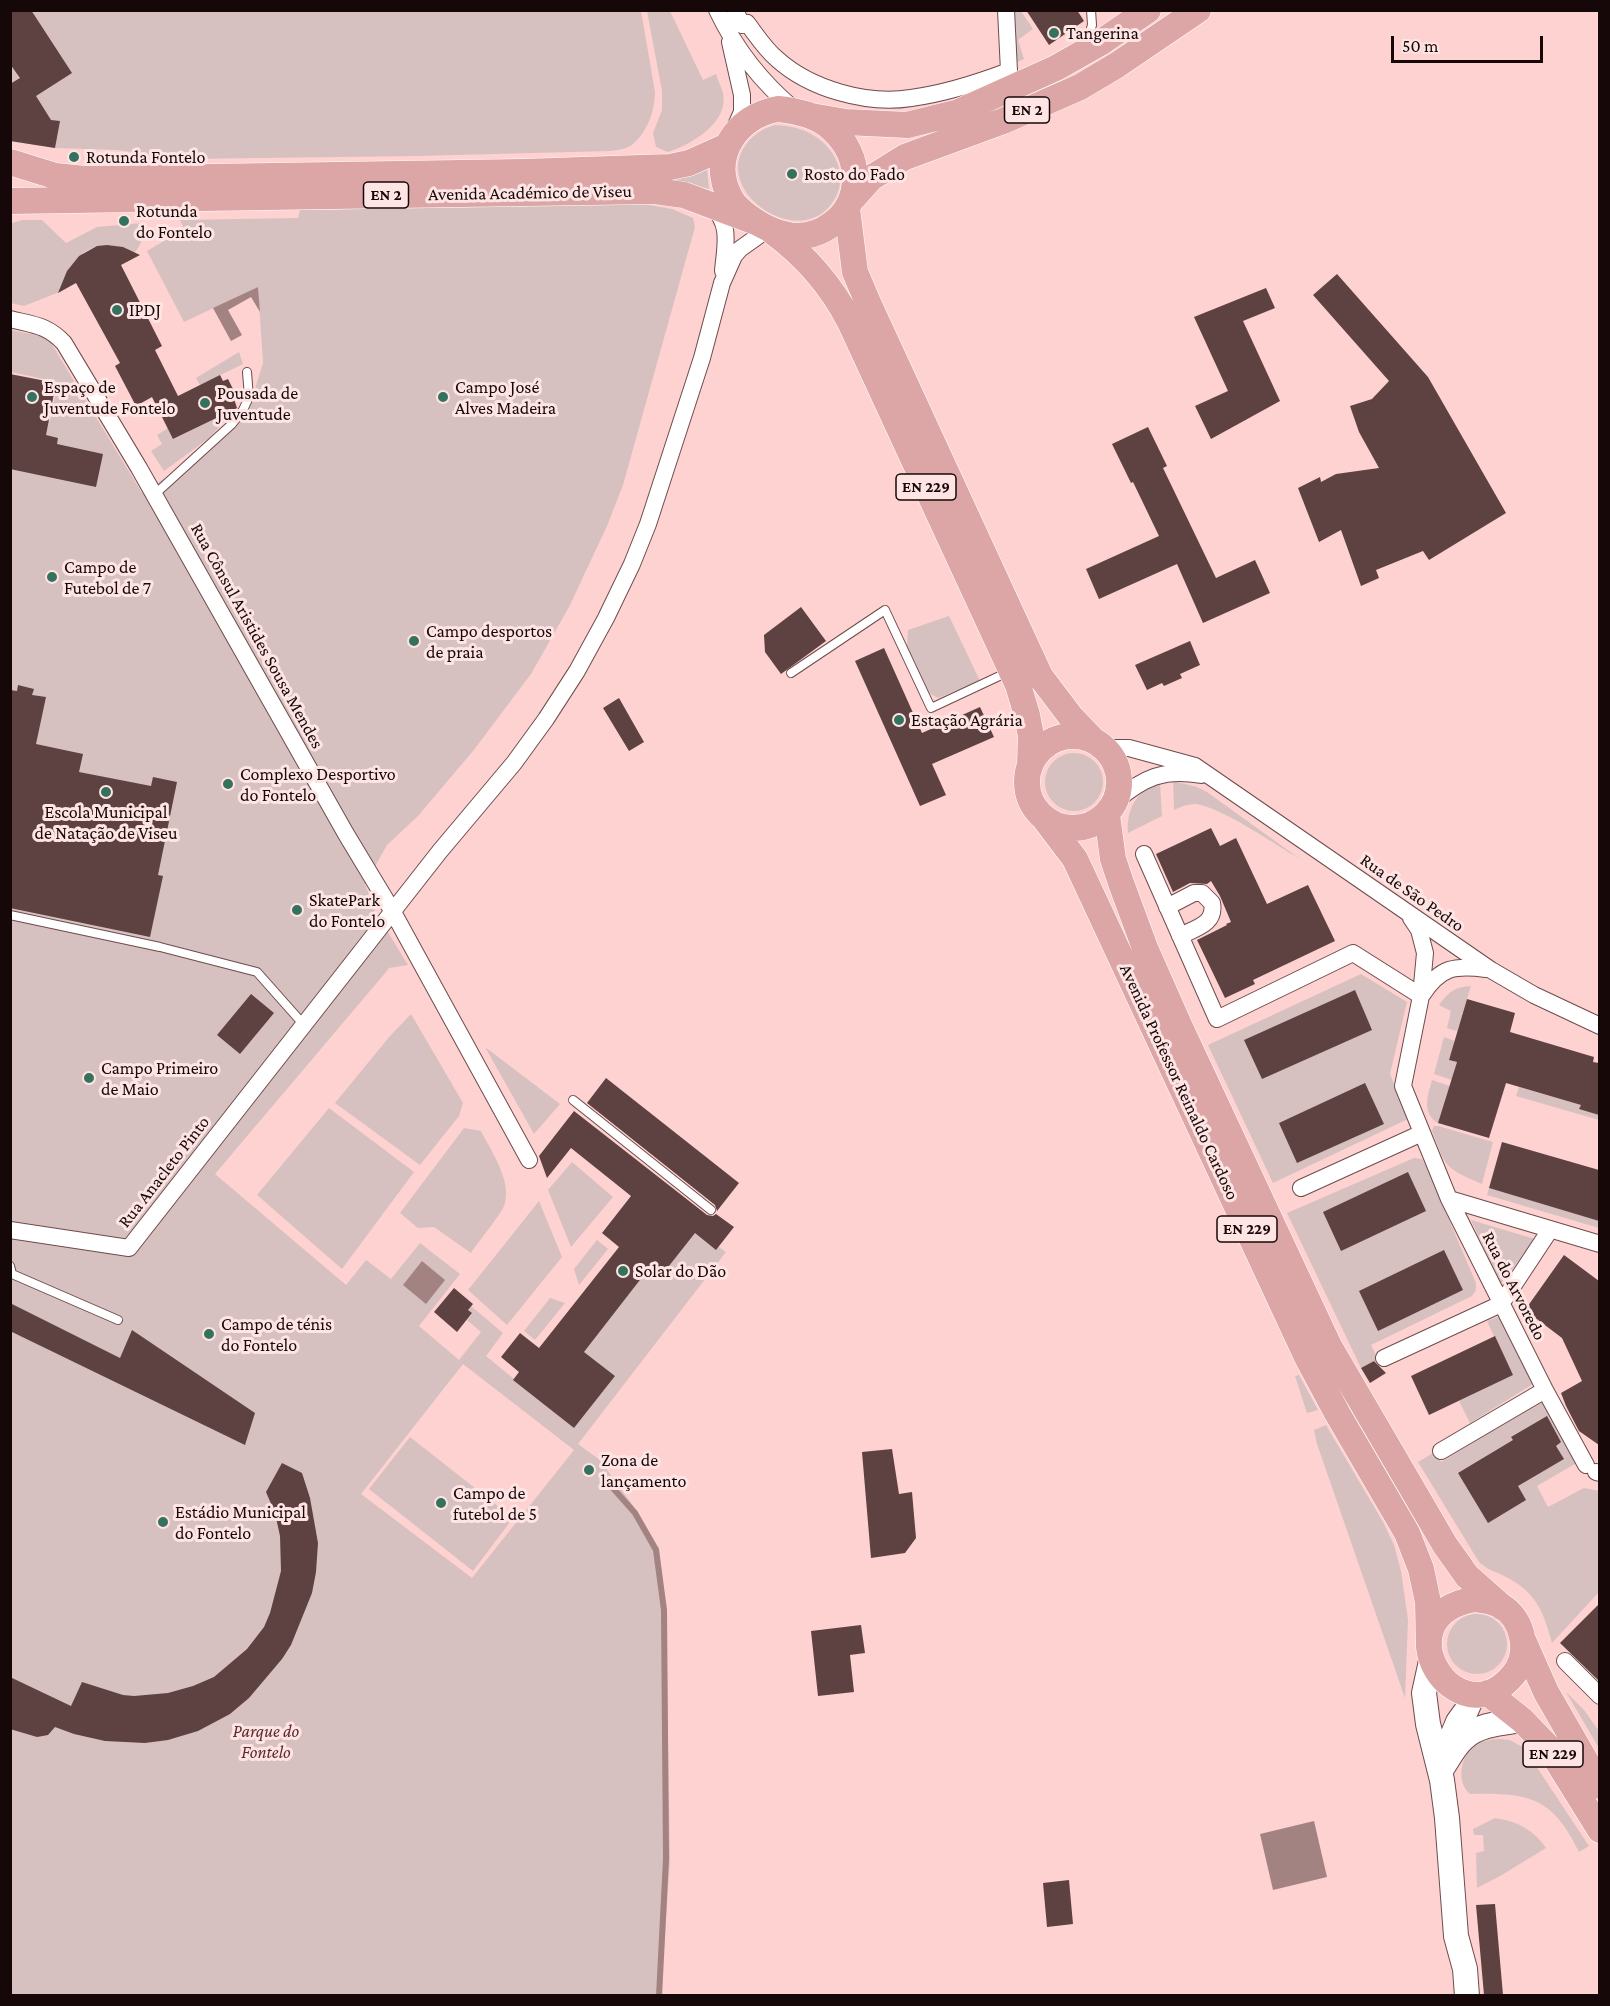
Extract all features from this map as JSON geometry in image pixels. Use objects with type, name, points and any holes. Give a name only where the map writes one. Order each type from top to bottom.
[{"type":"main road","name":"EN 2","points":[[730,140],[749,120],[778,109],[846,122],[891,126],[923,122],[956,113],[993,98],[1083,54],[1148,10]]},
{"type":"main road","name":"EN 2","points":[[766,228],[795,236],[820,232],[840,218],[871,178],[905,157],[1004,121],[1080,87],[1162,37],[1198,10]]},
{"type":"main road","points":[[803,113],[833,130],[850,154],[856,176],[850,203]]},
{"type":"main road","points":[[730,140],[723,159],[726,188],[731,200],[740,210],[766,228]]},
{"type":"main road","name":"Avenida Académico de Viseu","points":[[10,162],[55,176],[85,179],[523,172],[670,167],[689,163],[730,140]]},
{"type":"main road","name":"Avenida Académico de Viseu","points":[[12,201],[655,191],[684,195],[717,206],[766,228]]},
{"type":"main road","name":"EN 229","points":[[850,203],[855,272],[869,305],[1040,676],[1071,717],[1112,756],[1119,770],[1120,786],[1111,808]]},
{"type":"main road","name":"EN 229","points":[[766,228],[799,252],[816,270],[837,297],[850,322],[1018,685],[1031,738],[1028,790],[1035,809],[1044,818]]},
{"type":"main road","points":[[1030,766],[1036,754],[1052,740],[1074,736],[1099,744]]},
{"type":"main road","points":[[1044,818],[1058,826],[1075,829],[1092,825],[1111,808]]},
{"type":"main road","name":"Avenida Professor Reinaldo Cardoso","points":[[1111,808],[1113,859],[1145,948],[1329,1346],[1445,1545],[1467,1576],[1502,1606]]},
{"type":"main road","name":"Avenida Professor Reinaldo Cardoso","points":[[1044,818],[1075,859],[1307,1357],[1407,1533],[1421,1569],[1428,1602],[1430,1653]]},
{"type":"main road","points":[[1430,1653],[1431,1631],[1438,1618],[1448,1608],[1461,1601],[1475,1599],[1502,1606]]},
{"type":"main road","name":"EN 229","points":[[1502,1606],[1512,1615],[1519,1627],[1546,1692],[1599,1786]]},
{"type":"main road","points":[[1481,1694],[1508,1682],[1518,1670],[1523,1640]]},
{"type":"main road","name":"EN 229","points":[[1430,1653],[1438,1675],[1450,1686],[1481,1694],[1522,1720],[1549,1748],[1599,1830]]},
{"type":"street","points":[[717,10],[726,30],[742,95],[742,112],[730,140]]},
{"type":"street","points":[[735,10],[742,25],[747,23],[768,51],[795,74],[816,85],[836,91],[860,97],[889,100],[911,98],[1009,71],[1006,10]]},
{"type":"street","points":[[726,30],[758,76],[803,113]]},
{"type":"street","points":[[722,284],[727,237],[717,206],[723,174]]},
{"type":"street","points":[[722,284],[734,256],[766,228]]},
{"type":"street","name":"Rua Anacleto Pinto","points":[[11,1233],[129,1248],[440,851],[514,763],[577,671],[632,564],[648,524],[702,358],[722,284]]},
{"type":"street","name":"Rua Cônsul Aristides Sousa Mendes","points":[[10,320],[40,326],[54,332],[64,343],[154,495],[393,912],[529,1160]]},
{"type":"street","name":"Rua de São Pedro","points":[[1099,744],[1129,748],[1195,766],[1491,970],[1534,995],[1599,1026]]},
{"type":"street","points":[[1111,808],[1131,788],[1147,778],[1166,774],[1211,777]]},
{"type":"street","points":[[1144,854],[1217,1019],[1353,953],[1421,996],[1432,979],[1446,971],[1460,967],[1491,970]]},
{"type":"street","points":[[1167,907],[1194,893],[1202,893],[1212,903],[1213,915],[1210,921],[1180,936]]},
{"type":"street","name":"Rua do Arvoredo","points":[[1409,914],[1419,930],[1425,953],[1421,996],[1403,1086],[1449,1199],[1501,1304],[1545,1390],[1594,1470]]},
{"type":"street","points":[[1301,1188],[1422,1133]]},
{"type":"street","points":[[1449,1199],[1599,1244]]},
{"type":"street","points":[[1384,1358],[1501,1304],[1550,1230]]},
{"type":"street","points":[[1441,1451],[1545,1390]]},
{"type":"street","points":[[1430,1653],[1424,1694],[1428,1724],[1440,1770],[1447,1818],[1456,1936],[1465,1969],[1467,1995]]},
{"type":"street","points":[[1565,1661],[1599,1696]]},
{"type":"street","points":[[1440,1770],[1458,1722],[1481,1694]]},
{"type":"street","points":[[1440,1770],[1469,1734],[1482,1728],[1522,1720]]},
{"type":"lane","points":[[1083,54],[1092,25],[1091,10]]},
{"type":"lane","points":[[154,495],[232,424],[243,410],[249,398],[247,372]]},
{"type":"lane","points":[[791,673],[885,610],[931,708],[1011,670]]},
{"type":"lane","points":[[10,915],[160,947],[257,972],[304,1025]]},
{"type":"lane","points":[[573,1100],[711,1210]]},
{"type":"lane","points":[[11,1271],[118,1320]]},
{"type":"green space","points":[[10,11],[641,11],[655,99],[650,120],[638,139],[628,147],[610,151],[183,159],[117,150],[55,148],[11,141]]},
{"type":"green space","points":[[647,11],[670,11],[703,80],[716,74],[723,93],[723,104],[715,123],[698,138],[668,152],[656,147],[653,133],[662,110],[662,91]]},
{"type":"green space","points":[[1006,11],[1021,11],[1033,29],[1018,40],[1024,59],[1009,66]]},
{"type":"green space","points":[[775,125],[799,129],[817,138],[826,145],[838,164],[840,186],[836,197],[829,207],[814,218],[797,221],[780,217],[764,209],[750,197],[741,182],[738,166],[743,149],[757,134]]},
{"type":"green space","points":[[707,168],[709,189],[681,182],[658,183]]},
{"type":"green space","name":"Parque do Fontelo","points":[[643,204],[672,209],[693,218],[695,227],[623,485],[607,526],[569,607],[531,674],[473,751],[418,816],[387,845],[365,884],[375,911],[408,965],[389,968],[215,1174],[346,1285],[366,1260],[391,1279],[420,1243],[460,1274],[419,1326],[459,1360],[481,1332],[467,1320],[472,1314],[468,1310],[471,1306],[503,1333],[486,1356],[574,1428],[615,1376],[584,1352],[650,1267],[660,1275],[701,1225],[716,1250],[719,1247],[726,1252],[578,1444],[600,1460],[637,1511],[659,1548],[666,1609],[670,1860],[661,1995],[11,1995],[10,418],[50,421],[58,382],[11,372],[11,330],[40,336],[51,343],[142,493],[189,462],[250,405],[263,363],[258,287],[184,322],[147,251],[184,229],[180,220],[298,218],[300,210]],"holes":[[[463,1364],[574,1450],[472,1578],[361,1494]]]},
{"type":"green space","points":[[22,220],[42,220],[66,243],[97,227],[143,223],[143,231],[141,243],[134,253],[108,246],[87,251],[71,266],[62,291],[24,306],[11,303],[10,224]]},
{"type":"green space","points":[[239,352],[243,364],[200,385],[196,378]]},
{"type":"green space","points":[[238,407],[209,438],[164,471],[151,451],[162,444],[157,435],[168,428],[174,439]]},
{"type":"green space","points":[[949,616],[980,681],[938,698],[927,692],[907,646],[908,630]]},
{"type":"green space","points":[[1068,753],[1080,753],[1095,761],[1103,776],[1103,788],[1095,803],[1080,811],[1068,811],[1053,803],[1045,788],[1045,776],[1053,761]]},
{"type":"green space","points":[[1173,781],[1207,792],[1300,859],[1234,819],[1207,807],[1190,804],[1174,810]]},
{"type":"green space","points":[[1160,783],[1162,816],[1128,833],[1131,808],[1145,790]]},
{"type":"green space","points":[[1361,974],[1407,1002],[1390,1074],[1408,1119],[1273,1183],[1208,1045]]},
{"type":"green space","points":[[1471,986],[1457,1031],[1447,1028],[1451,1011],[1439,1005],[1452,991]]},
{"type":"green space","points":[[411,1014],[463,1103],[459,1116],[420,1165],[335,1103]]},
{"type":"green space","points":[[1444,1037],[1455,1041],[1449,1060],[1457,1062],[1452,1080],[1434,1074]]},
{"type":"green space","points":[[485,1047],[560,1104],[534,1134]]},
{"type":"green space","points":[[1432,1080],[1450,1086],[1438,1123],[1429,1114],[1427,1103]]},
{"type":"green space","points":[[1519,1087],[1581,1105],[1580,1109],[1599,1115],[1599,1120],[1516,1096]]},
{"type":"green space","points":[[329,1108],[414,1172],[342,1269],[257,1195]]},
{"type":"green space","points":[[1434,1126],[1493,1142],[1482,1184],[1448,1165],[1432,1131]]},
{"type":"green space","points":[[464,1128],[481,1131],[500,1167],[506,1187],[504,1206],[471,1253],[434,1227],[418,1228],[400,1213]]},
{"type":"green space","points":[[1414,1158],[1422,1159],[1426,1166],[1476,1283],[1476,1290],[1472,1296],[1371,1345],[1378,1359],[1361,1368],[1287,1213]]},
{"type":"green space","points":[[572,1162],[613,1197],[571,1247],[548,1190]]},
{"type":"green space","points":[[1489,1188],[1599,1221],[1599,1228],[1487,1195]]},
{"type":"green space","points":[[539,1201],[562,1257],[507,1325],[468,1290]]},
{"type":"green space","points":[[1471,1220],[1535,1239],[1500,1285]]},
{"type":"green space","points":[[597,1240],[608,1249],[579,1285],[574,1269]]},
{"type":"green space","points":[[550,1298],[565,1303],[535,1340],[524,1331]]},
{"type":"green space","points":[[1501,1316],[1533,1384],[1470,1423],[1459,1401],[1512,1375],[1487,1321]]},
{"type":"green space","points":[[1299,1375],[1318,1410],[1307,1413],[1295,1376]]},
{"type":"green space","points":[[1545,1399],[1580,1461],[1537,1486],[1548,1507],[1584,1488],[1600,1491],[1599,1592],[1552,1643],[1537,1603],[1515,1582],[1479,1562],[1418,1462],[1435,1452],[1441,1462]]},
{"type":"green space","points":[[1326,1425],[1394,1545],[1401,1571],[1408,1620],[1405,1698],[1317,1444],[1314,1430]]},
{"type":"green space","name":"Campo de futebol de 5","points":[[410,1437],[513,1518],[473,1571],[369,1489]]},
{"type":"green space","points":[[1471,1614],[1483,1614],[1494,1619],[1502,1627],[1507,1644],[1505,1656],[1494,1669],[1483,1674],[1471,1674],[1460,1669],[1452,1661],[1447,1650],[1447,1638],[1452,1627],[1460,1619]]},
{"type":"green space","points":[[1566,1692],[1584,1710],[1599,1731],[1599,1748]]},
{"type":"green space","points":[[1489,1740],[1510,1740],[1524,1748],[1589,1846],[1579,1852],[1559,1819],[1536,1802],[1508,1795],[1470,1794],[1465,1788],[1461,1775],[1462,1768],[1471,1748]]},
{"type":"green space","points":[[1495,1818],[1511,1821],[1524,1827],[1546,1848],[1477,1888],[1476,1853],[1484,1851],[1483,1835],[1474,1835],[1473,1829]]},
{"type":"shaded area","points":[[258,287],[260,312],[251,297],[228,310],[242,335],[231,341],[213,308]]},
{"type":"shaded area","points":[[422,1261],[445,1280],[426,1304],[403,1285]]},
{"type":"shaded area","points":[[1314,1821],[1327,1877],[1273,1890],[1260,1834]]},
{"type":"building","points":[[10,10],[31,10],[72,73],[36,96],[51,120],[60,121],[55,148],[10,141],[10,84],[20,78],[10,64]]},
{"type":"building","name":"Tangerina","points":[[1026,10],[1077,10],[1084,21],[1049,45]]},
{"type":"building","name":"IPDJ","points":[[97,246],[123,247],[140,255],[121,265],[162,346],[155,350],[178,396],[220,375],[223,381],[228,379],[237,397],[234,399],[237,408],[173,439],[152,397],[136,406],[115,366],[120,363],[76,283],[58,293],[67,271],[79,256]]},
{"type":"building","points":[[1337,274],[1428,377],[1506,513],[1429,560],[1423,551],[1376,570],[1379,578],[1361,586],[1341,530],[1319,542],[1298,488],[1320,477],[1321,482],[1336,474],[1379,468],[1359,432],[1350,406],[1372,399],[1389,381],[1313,295]]},
{"type":"building","points":[[1266,288],[1275,308],[1243,321],[1280,401],[1211,439],[1195,406],[1228,391],[1194,317]]},
{"type":"building","points":[[10,374],[56,383],[46,435],[58,438],[57,444],[103,454],[96,487],[10,469]]},
{"type":"building","points":[[1148,427],[1167,466],[1163,468],[1216,578],[1255,560],[1270,593],[1203,623],[1177,564],[1099,599],[1086,569],[1159,536],[1112,444]]},
{"type":"building","points":[[801,607],[826,641],[781,674],[765,652],[764,635]]},
{"type":"building","points":[[1190,641],[1200,665],[1180,674],[1182,678],[1147,690],[1135,665]]},
{"type":"building","name":"Estação Agrária","points":[[884,648],[922,733],[980,707],[994,737],[932,764],[946,795],[920,806],[855,661]]},
{"type":"building","points":[[18,685],[34,689],[32,695],[46,697],[36,744],[83,754],[79,772],[151,786],[153,777],[177,782],[158,875],[163,876],[150,937],[10,908],[10,690],[17,691]]},
{"type":"building","points":[[619,698],[644,742],[629,751],[603,708]]},
{"type":"building","points":[[1211,828],[1220,846],[1236,838],[1267,904],[1308,885],[1335,941],[1253,980],[1255,984],[1225,998],[1197,940],[1231,922],[1220,896],[1211,881],[1207,884],[1190,883],[1173,892],[1156,854]]},
{"type":"building","points":[[1355,990],[1372,1030],[1262,1079],[1244,1040]]},
{"type":"building","points":[[251,994],[274,1013],[240,1054],[217,1035]]},
{"type":"building","points":[[1467,999],[1515,1013],[1510,1032],[1594,1057],[1593,1062],[1599,1063],[1599,1115],[1579,1109],[1581,1105],[1506,1083],[1489,1138],[1438,1123],[1457,1062],[1449,1060]]},
{"type":"building","points":[[606,1078],[739,1183],[717,1211],[715,1205],[587,1103]]},
{"type":"building","points":[[1365,1083],[1384,1124],[1297,1163],[1279,1123]]},
{"type":"building","name":"Solar do Dão","points":[[574,1111],[707,1215],[716,1214],[734,1227],[716,1250],[695,1233],[661,1276],[650,1267],[584,1352],[615,1376],[574,1428],[513,1380],[519,1372],[501,1357],[520,1333],[539,1348],[619,1247],[602,1233],[631,1196],[571,1148],[547,1178],[539,1156]]},
{"type":"building","points":[[1502,1142],[1599,1170],[1599,1221],[1489,1188]]},
{"type":"building","points":[[1408,1172],[1426,1211],[1341,1251],[1323,1212]]},
{"type":"building","points":[[1444,1250],[1463,1290],[1378,1331],[1359,1291]]},
{"type":"building","points":[[1564,1255],[1599,1281],[1599,1445],[1579,1431],[1561,1393],[1582,1381],[1562,1338],[1525,1310]]},
{"type":"building","points":[[454,1288],[473,1304],[468,1310],[472,1313],[457,1332],[434,1312]]},
{"type":"building","points":[[10,1303],[120,1358],[132,1330],[255,1413],[245,1445],[10,1331]]},
{"type":"building","points":[[1495,1336],[1513,1375],[1429,1415],[1411,1376]]},
{"type":"building","points":[[1374,1361],[1386,1373],[1370,1383],[1361,1368]]},
{"type":"building","points":[[1547,1416],[1561,1442],[1556,1446],[1564,1459],[1518,1486],[1526,1500],[1488,1523],[1458,1473],[1513,1440],[1511,1437]]},
{"type":"building","points":[[892,1449],[899,1494],[912,1492],[916,1538],[905,1553],[871,1558],[862,1452]]},
{"type":"building","points":[[282,1463],[302,1473],[310,1498],[318,1543],[316,1572],[312,1593],[291,1645],[249,1698],[230,1714],[198,1731],[168,1740],[145,1743],[105,1741],[55,1727],[48,1735],[37,1737],[10,1729],[10,1677],[71,1706],[82,1682],[123,1695],[168,1693],[214,1677],[247,1649],[264,1627],[281,1571],[280,1536],[275,1513],[266,1492]]},
{"type":"building","points":[[1599,1604],[1599,1681],[1560,1643]]},
{"type":"building","points":[[861,1625],[865,1653],[850,1655],[854,1692],[818,1696],[811,1631]]},
{"type":"building","points":[[1069,1880],[1073,1924],[1047,1927],[1043,1883]]},
{"type":"building","points":[[1495,1904],[1503,1995],[1484,1995],[1476,1905]]},
{"type":"waterway","points":[[612,1487],[635,1513],[656,1550],[664,1610],[666,1859],[659,1996]]},
{"type":"place","name":"Tangerina","points":[[1054,33]]},
{"type":"place","name":"Rotunda Fontelo","points":[[74,157]]},
{"type":"place","name":"Rosto do Fado","points":[[792,174]]},
{"type":"place","name":"Rotunda do Fontelo","points":[[124,221]]},
{"type":"place","name":"IPDJ","points":[[117,310]]},
{"type":"place","name":"Espaço de Juventude Fontelo","points":[[32,397]]},
{"type":"place","name":"Campo José Alves Madeira","points":[[443,397]]},
{"type":"place","name":"Pousada de Juventude","points":[[205,403]]},
{"type":"place","name":"Campo de Futebol de 7","points":[[52,577]]},
{"type":"place","name":"Campo desportos de praia","points":[[414,641]]},
{"type":"place","name":"Estação Agrária","points":[[899,720]]},
{"type":"place","name":"Complexo Desportivo do Fontelo","points":[[228,784]]},
{"type":"place","name":"Escola Municipal de Natação de Viseu","points":[[106,792]]},
{"type":"place","name":"SkatePark do Fontelo","points":[[297,910]]},
{"type":"place","name":"Campo Primeiro de Maio","points":[[89,1078]]},
{"type":"place","name":"Solar do Dão","points":[[623,1271]]},
{"type":"place","name":"Campo de ténis do Fontelo","points":[[209,1334]]},
{"type":"place","name":"Zona de lançamento","points":[[589,1470]]},
{"type":"place","name":"Campo de futebol de 5","points":[[441,1503]]},
{"type":"place","name":"Estádio Municipal do Fontelo","points":[[163,1522]]}]
